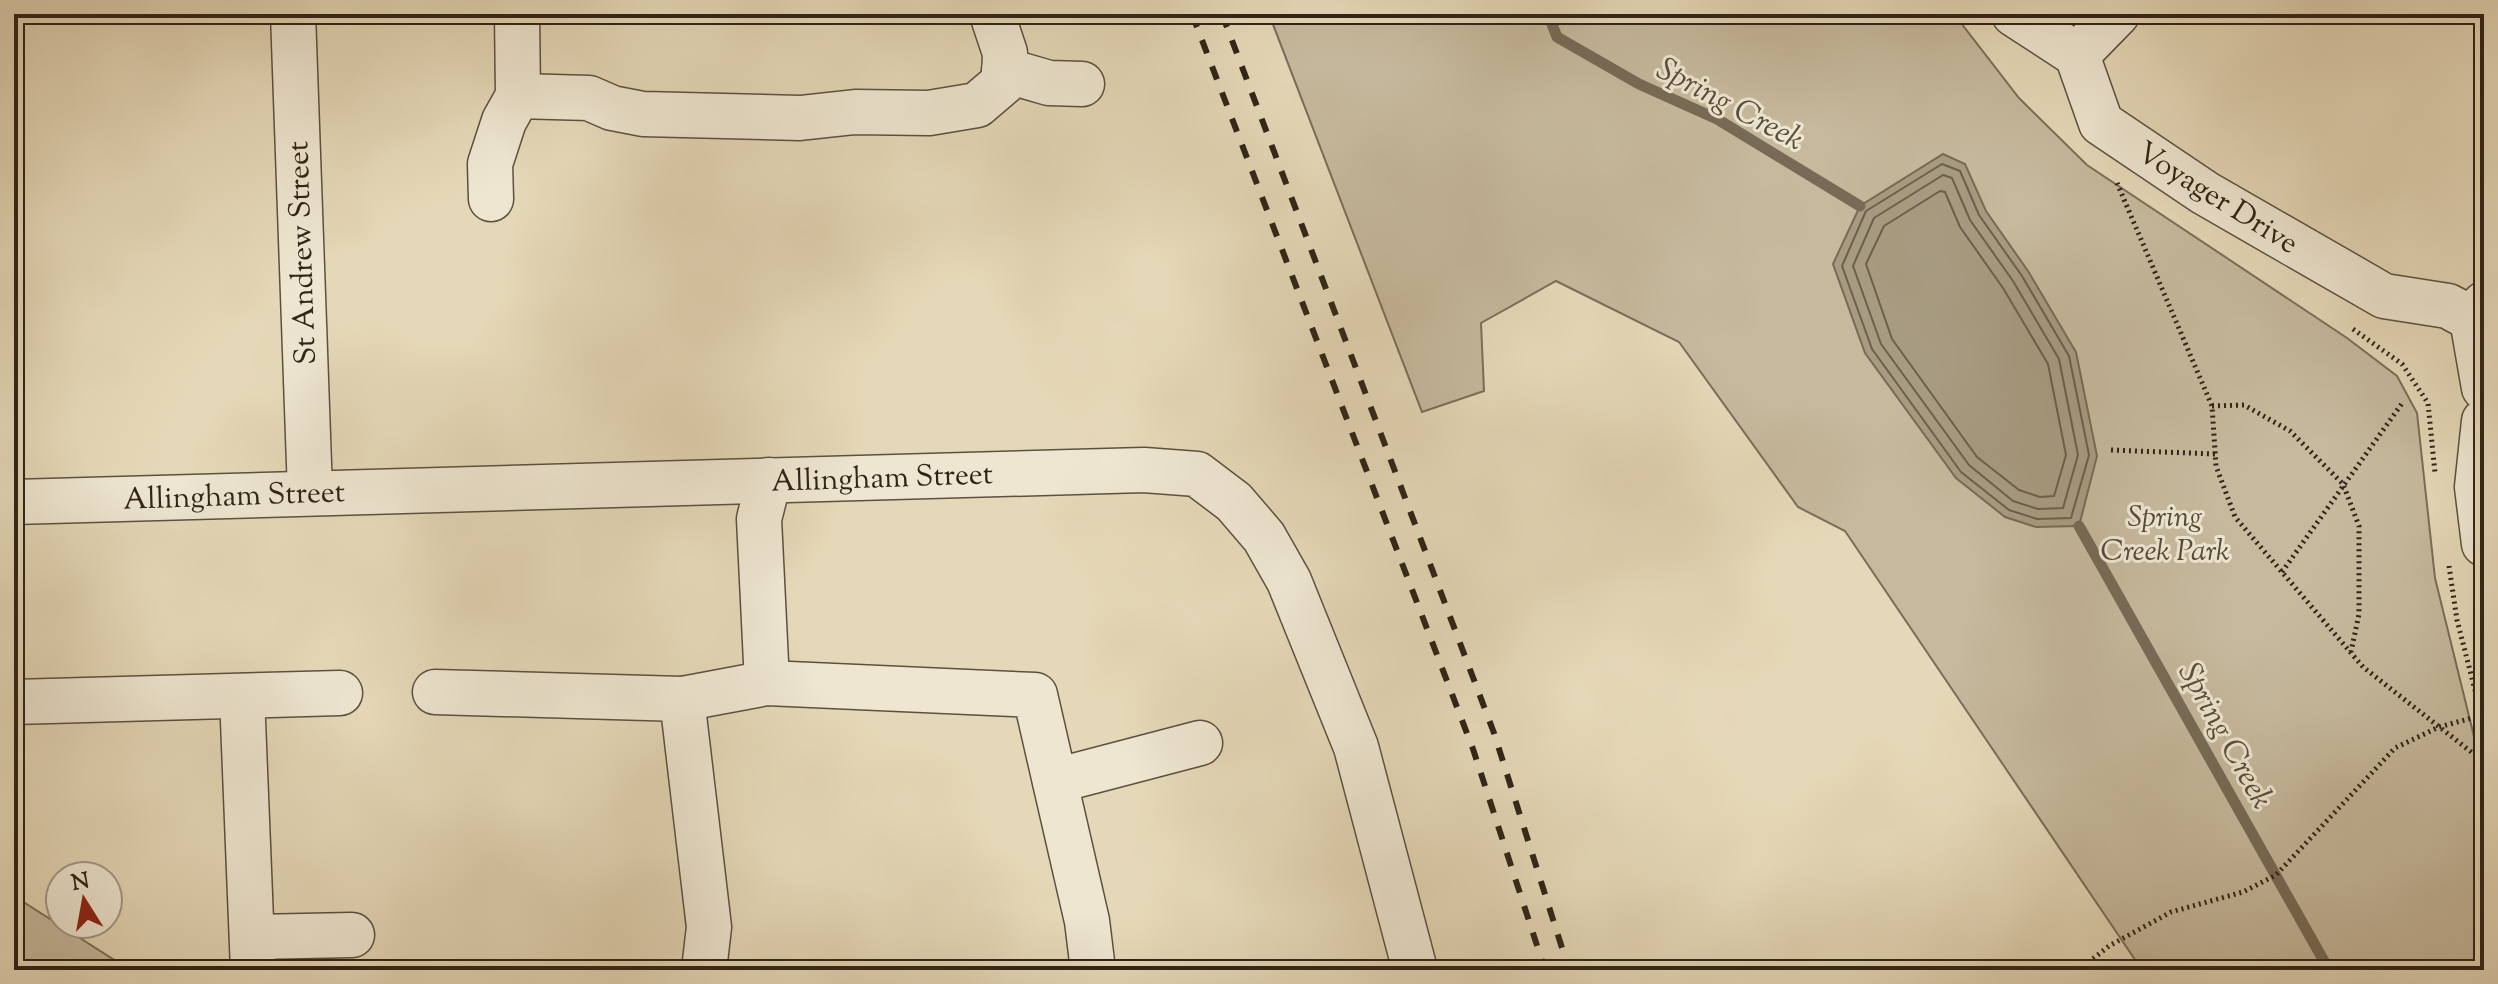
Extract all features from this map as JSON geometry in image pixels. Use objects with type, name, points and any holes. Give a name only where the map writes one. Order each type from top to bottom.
[{"type":"street","name":"St Andrew Street","points":[[293,14],[310,492]]},
{"type":"street","points":[[491,199],[490,164],[504,121],[518,96],[517,14]]},
{"type":"street","points":[[518,96],[589,98],[612,108],[643,114],[800,118],[855,112],[929,113],[977,105],[1004,82],[1005,53],[992,14]]},
{"type":"street","points":[[2014,14],[2077,55],[2117,14]]},
{"type":"street","name":"Voyager Drive","points":[[2077,55],[2101,123],[2205,193],[2384,296],[2478,312]]},
{"type":"street","points":[[1004,70],[1049,83],[1082,84]]},
{"type":"street","points":[[2478,312],[2484,388]]},
{"type":"street","points":[[2466,552],[2484,421]]},
{"type":"street","name":"Allingham Street","points":[[14,502],[1144,470],[1197,474],[1234,502],[1264,537],[1289,581],[1356,747],[1415,970]]},
{"type":"street","points":[[767,683],[759,519],[769,480]]},
{"type":"street","points":[[435,692],[682,699],[767,683],[1035,695],[1087,921],[1093,970]]},
{"type":"street","points":[[14,702],[340,693]]},
{"type":"street","points":[[242,696],[252,954],[352,935]]},
{"type":"street","points":[[682,699],[709,927],[704,970]]},
{"type":"street","points":[[1055,781],[1200,743]]},
{"type":"path","points":[[2115,177],[2212,406],[2216,466],[2235,517],[2363,667],[2484,762]]},
{"type":"path","points":[[2347,325],[2402,364],[2428,403],[2437,486]]},
{"type":"path","points":[[2282,572],[2403,402]]},
{"type":"path","points":[[2212,406],[2244,405],[2290,431],[2343,484],[2359,526],[2359,614],[2351,653]]},
{"type":"path","points":[[2111,450],[2215,454]]},
{"type":"path","points":[[2466,552],[2457,620],[2484,725]]},
{"type":"path","points":[[2079,970],[2109,946],[2171,912],[2243,892],[2276,875],[2395,748],[2439,727],[2483,715]]},
{"type":"green space","name":"Spring Creek Park","points":[[1269,14],[1954,14],[2019,98],[2087,165],[2347,338],[2397,376],[2417,413],[2435,578],[2484,777],[2484,970],[2142,970],[1845,531],[1798,507],[1679,342],[1556,281],[1481,323],[1484,391],[1422,412]]},
{"type":"green space","points":[[14,896],[44,915],[44,940],[83,940],[130,970],[14,970]]},
{"type":"water","points":[[1943,154],[1965,164],[1986,211],[2028,271],[2076,352],[2097,456],[2079,526],[2036,527],[2005,517],[1956,478],[1865,353],[1833,264],[1860,206]]},
{"type":"waterway","name":"Spring Creek","points":[[1548,14],[1557,37],[1639,84],[1717,119],[1860,206]]},
{"type":"waterway","name":"Spring Creek","points":[[2079,526],[2329,970]]},
{"type":"railway","points":[[1192,14],[1473,749],[1545,970]]},
{"type":"railway","points":[[1222,14],[1494,733],[1569,970]]}]
